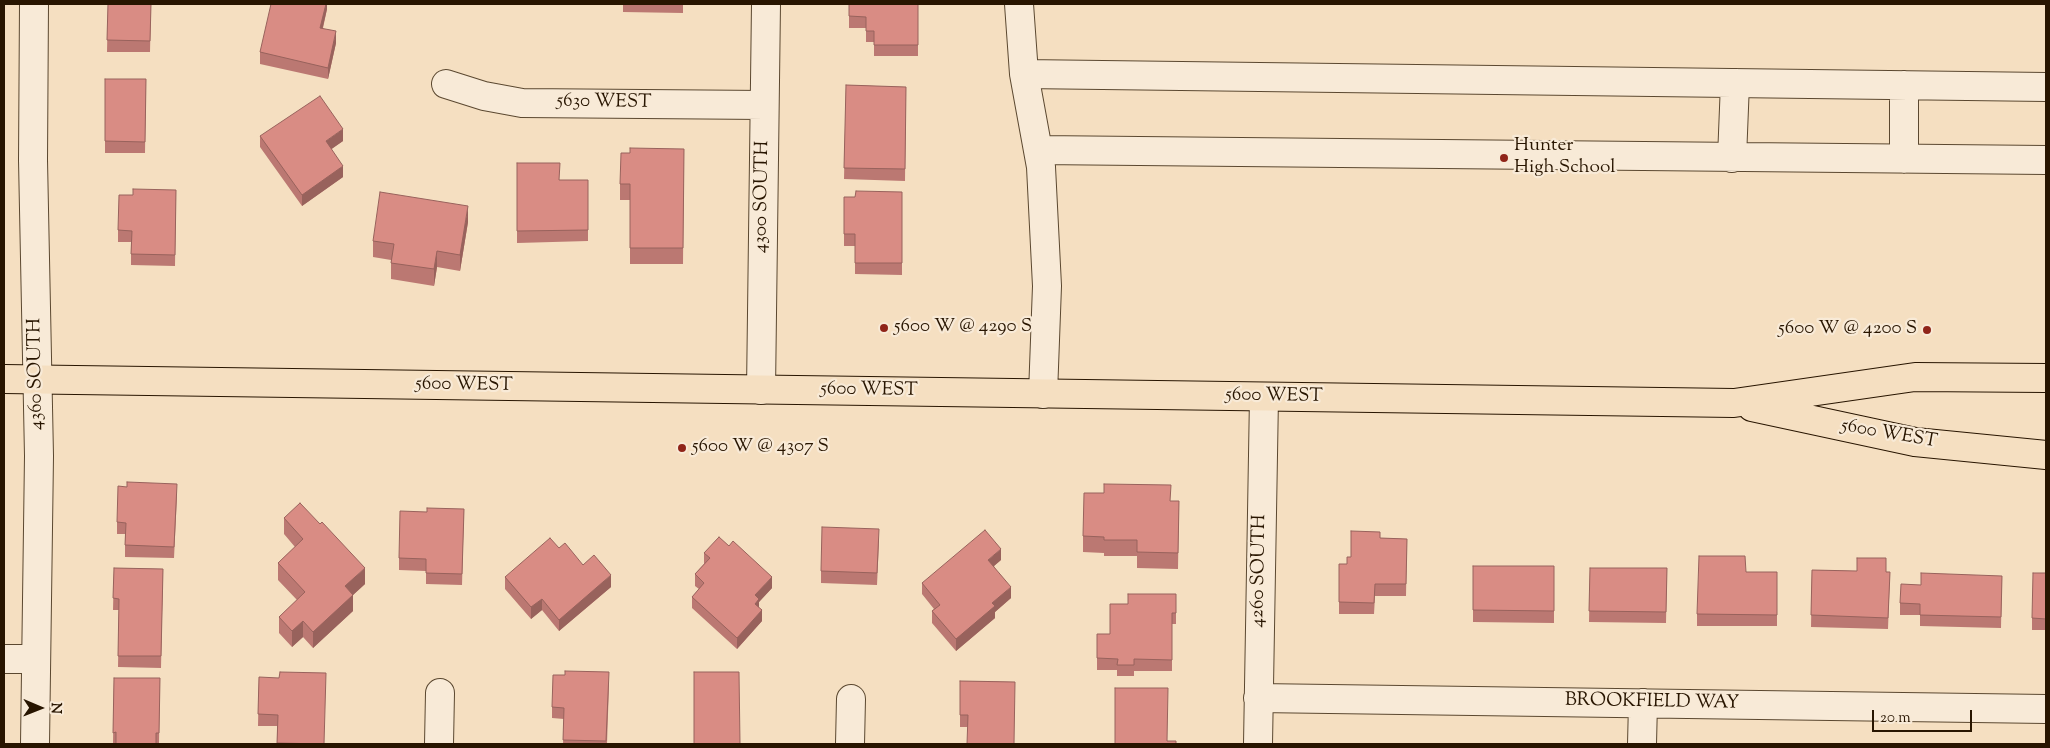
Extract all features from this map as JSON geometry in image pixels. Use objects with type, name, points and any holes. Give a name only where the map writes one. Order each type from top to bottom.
[{"type":"main road","name":"5600 WEST","points":[[4,379],[1734,404],[1916,377],[2046,378]]},
{"type":"main road","name":"5600 WEST","points":[[1734,404],[1915,442],[2046,455]]},
{"type":"main road","points":[[2019,453],[2046,438]]},
{"type":"street","name":"4360 SOUTH","points":[[34,4],[33,126],[39,456],[35,744]]},
{"type":"street","name":"4300 SOUTH","points":[[760,390],[766,4]]},
{"type":"street","points":[[1019,4],[1024,74],[1039,150],[1047,286],[1043,394]]},
{"type":"street","points":[[1024,74],[2046,87]]},
{"type":"street","points":[[1732,158],[1735,83]]},
{"type":"street","name":"5630 WEST","points":[[446,84],[484,96],[522,102],[764,105]]},
{"type":"street","points":[[1904,85],[1904,159]]},
{"type":"street","points":[[1039,150],[2046,160]]},
{"type":"street","name":"4260 SOUTH","points":[[1258,744],[1264,397]]},
{"type":"street","points":[[4,659],[36,659]]},
{"type":"street","points":[[439,744],[440,693]]},
{"type":"street","name":"BROOKFIELD WAY","points":[[1258,698],[2046,709]]},
{"type":"street","points":[[850,744],[851,699]]},
{"type":"street","points":[[1642,744],[1643,703]]},
{"type":"building","points":[[108,4],[151,4],[150,41],[107,40]]},
{"type":"building","points":[[271,4],[326,4],[320,28],[336,31],[328,68],[260,52]]},
{"type":"building","points":[[849,4],[918,4],[918,45],[874,45],[874,31],[866,31],[866,17],[849,16]]},
{"type":"building","points":[[105,79],[146,79],[145,142],[105,141]]},
{"type":"building","points":[[846,85],[906,87],[905,169],[844,168]]},
{"type":"building","points":[[320,96],[343,129],[326,141],[343,166],[302,195],[260,136]]},
{"type":"building","points":[[630,148],[684,149],[683,248],[630,248],[630,184],[620,184],[621,153],[630,153]]},
{"type":"building","points":[[517,163],[560,163],[559,180],[588,180],[588,230],[517,231]]},
{"type":"building","points":[[133,189],[176,190],[175,255],[131,254],[132,231],[118,230],[119,195],[133,195]]},
{"type":"building","points":[[856,191],[902,192],[902,263],[855,263],[855,234],[844,234],[844,197],[855,197]]},
{"type":"building","points":[[380,192],[468,206],[460,255],[437,251],[434,269],[391,263],[394,244],[373,241]]},
{"type":"building","points":[[127,482],[177,484],[174,547],[125,545],[126,523],[117,522],[118,486],[127,487]]},
{"type":"building","points":[[1104,484],[1171,485],[1170,501],[1179,501],[1178,553],[1137,552],[1137,540],[1104,540],[1104,537],[1083,536],[1084,493],[1104,493]]},
{"type":"building","points":[[300,503],[320,524],[322,522],[365,568],[345,586],[353,595],[313,632],[303,621],[292,631],[279,617],[305,592],[278,563],[303,539],[284,518]]},
{"type":"building","points":[[427,508],[464,509],[462,574],[426,573],[426,559],[399,558],[400,511],[427,512]]},
{"type":"building","points":[[822,527],[879,529],[877,573],[821,571]]},
{"type":"building","points":[[985,530],[1001,549],[988,560],[1011,587],[992,603],[995,606],[956,639],[932,611],[940,605],[922,583]]},
{"type":"building","points":[[1351,531],[1380,532],[1380,538],[1407,539],[1406,584],[1375,584],[1374,603],[1339,602],[1339,564],[1347,564],[1347,557],[1351,557]]},
{"type":"building","points":[[719,537],[729,546],[733,541],[772,577],[755,595],[759,599],[755,604],[762,610],[737,638],[692,597],[704,583],[695,574],[710,558],[704,553]]},
{"type":"building","points":[[550,538],[559,548],[565,543],[583,565],[594,555],[611,575],[559,620],[542,599],[531,607],[505,577]]},
{"type":"building","points":[[1699,556],[1745,556],[1746,572],[1777,572],[1777,615],[1697,614]]},
{"type":"building","points":[[1857,558],[1886,558],[1886,572],[1890,572],[1888,618],[1811,615],[1812,570],[1857,571]]},
{"type":"building","points":[[1473,566],[1554,566],[1554,611],[1473,610]]},
{"type":"building","points":[[114,568],[163,569],[161,656],[118,656],[119,599],[113,598]]},
{"type":"building","points":[[1590,568],[1667,568],[1666,612],[1589,611]]},
{"type":"building","points":[[1921,573],[2002,576],[2001,617],[1920,615],[1920,604],[1900,603],[1901,584],[1921,585]]},
{"type":"building","points":[[2033,573],[2046,573],[2046,619],[2032,618]]},
{"type":"building","points":[[1128,594],[1176,594],[1176,613],[1172,613],[1172,660],[1134,659],[1134,665],[1117,665],[1118,659],[1097,658],[1097,634],[1110,634],[1110,604],[1128,604]]},
{"type":"building","points":[[565,671],[609,672],[606,741],[563,740],[564,708],[552,707],[553,675],[565,675]]},
{"type":"building","points":[[280,672],[326,673],[324,744],[277,743],[278,715],[258,714],[259,677],[279,678]]},
{"type":"building","points":[[694,672],[739,672],[740,744],[694,744]]},
{"type":"building","points":[[114,678],[160,678],[159,733],[156,733],[156,744],[116,744],[116,732],[113,733]]},
{"type":"building","points":[[960,681],[1015,682],[1014,744],[967,744],[968,715],[960,715]]},
{"type":"building","points":[[1115,688],[1168,688],[1167,741],[1176,741],[1176,744],[1115,744]]},
{"type":"place","name":"Hunter High School","points":[[1504,158]]},
{"type":"place","name":"5600 W @ 4290 S","points":[[884,328]]},
{"type":"place","name":"5600 W @ 4200 S","points":[[1927,330]]},
{"type":"place","name":"5600 W @ 4307 S","points":[[682,448]]}]
